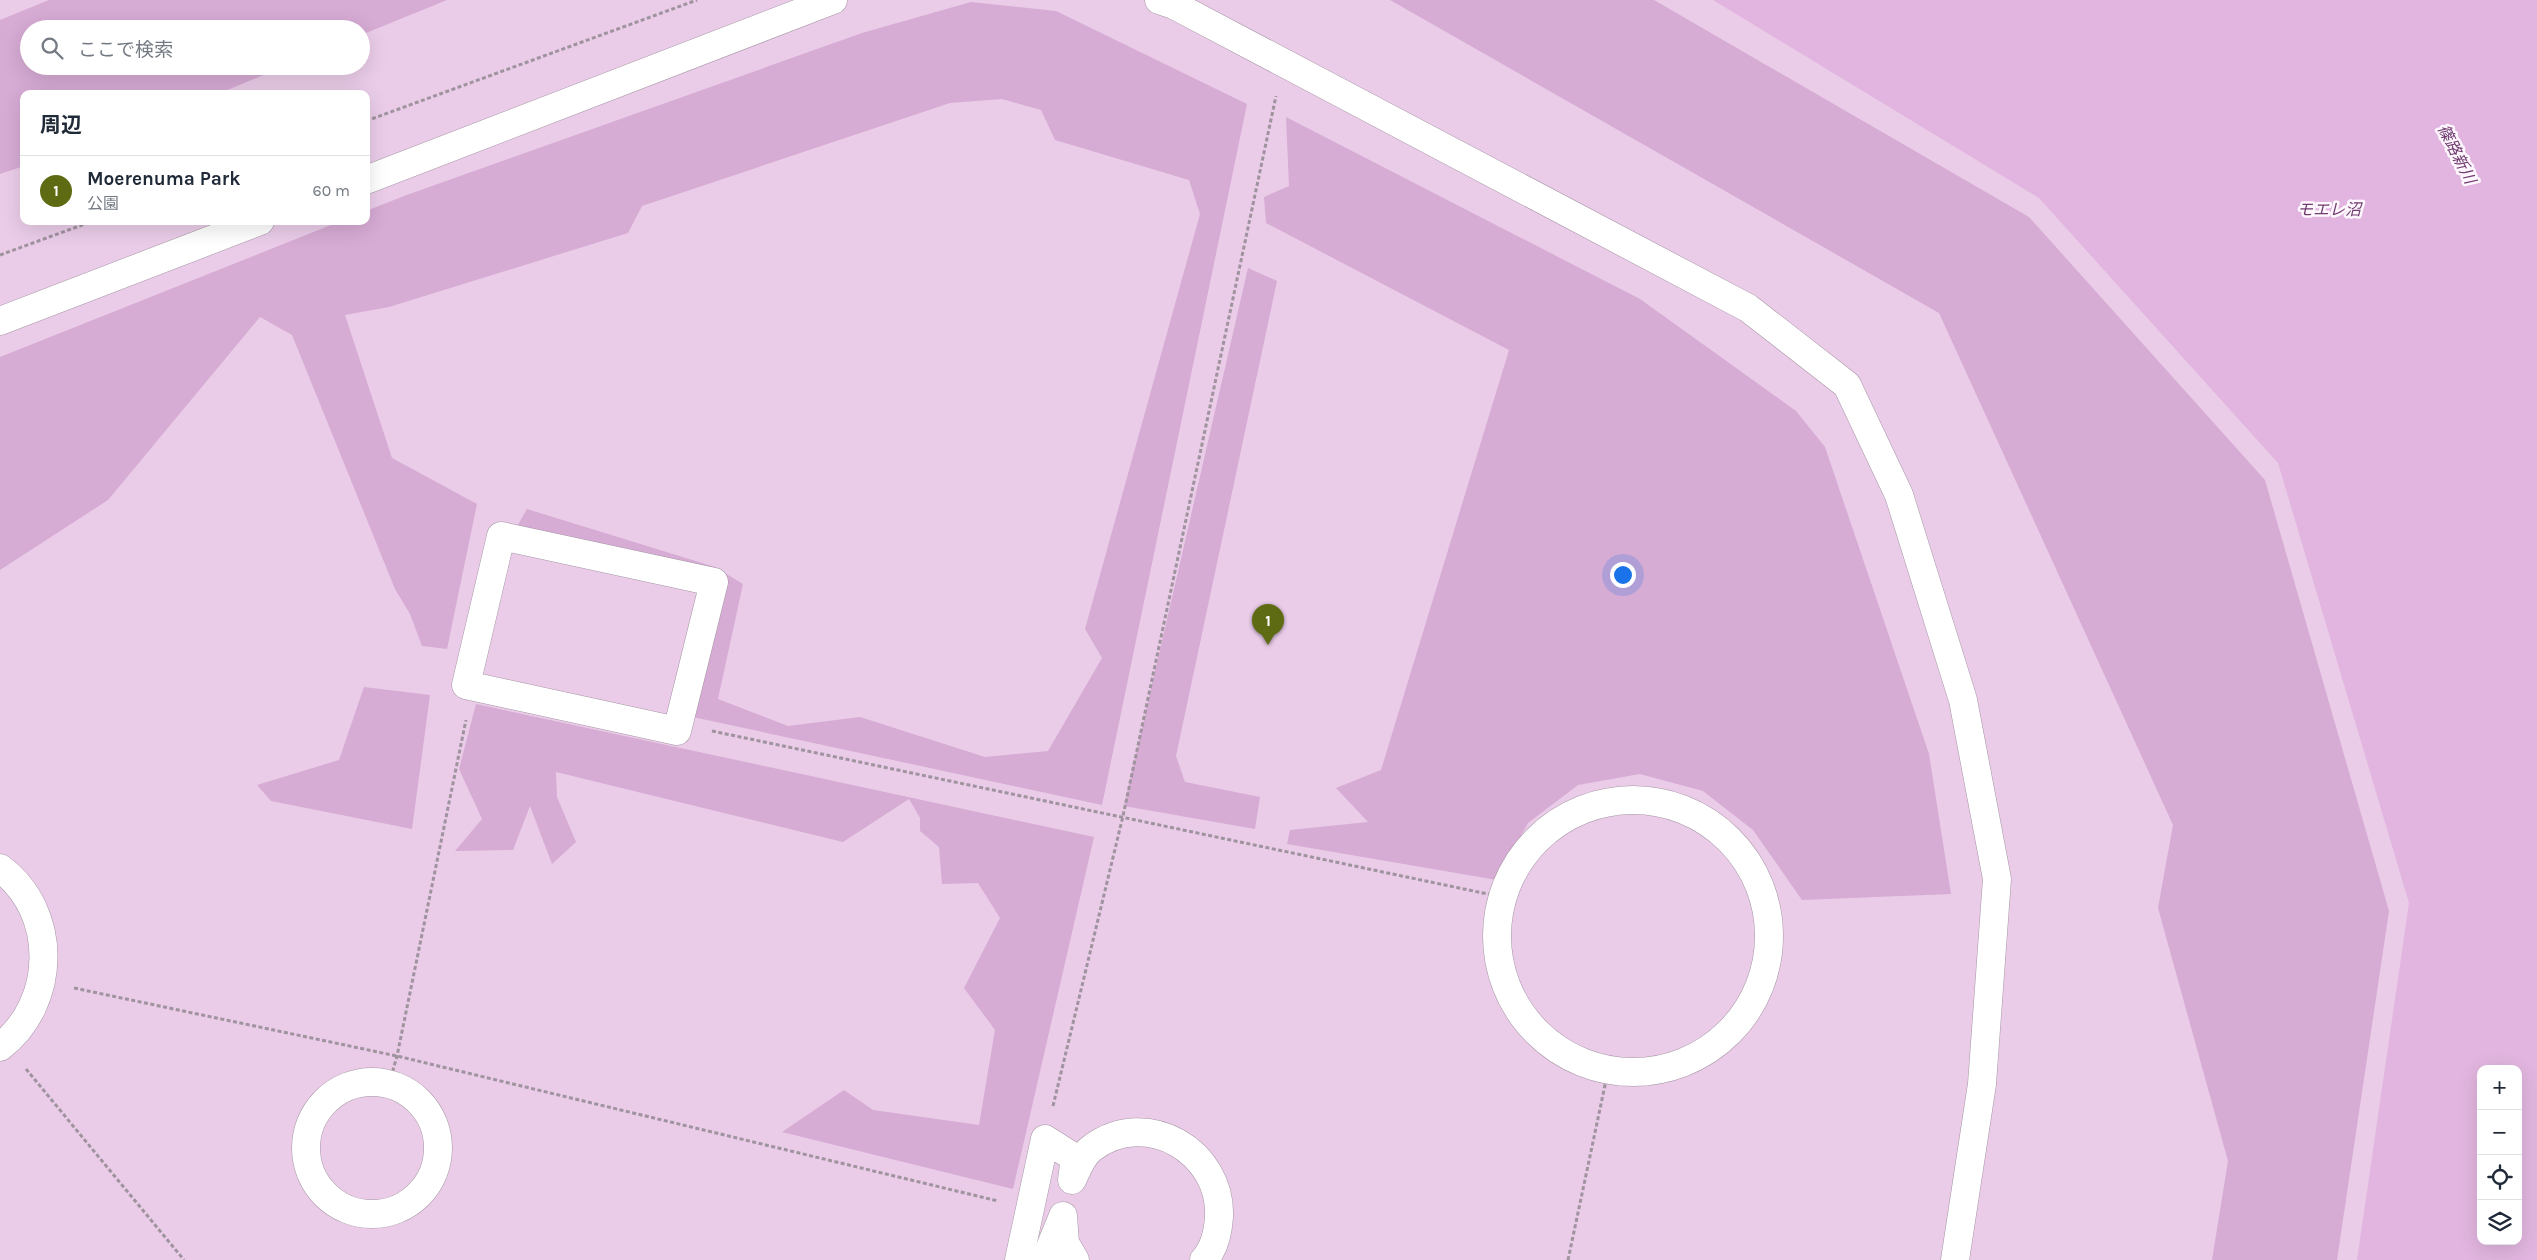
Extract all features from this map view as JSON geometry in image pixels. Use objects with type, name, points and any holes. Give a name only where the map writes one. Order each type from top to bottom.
[{"type":"street","points":[[370,178],[833,0]]},
{"type":"street","points":[[1159,0],[1174,5],[1748,308],[1847,385],[1899,494],[1963,700],[1997,879],[1982,1084],[1954,1260]]},
{"type":"street","points":[[0,322],[250,225]]},
{"type":"street","points":[[501,536],[714,582],[679,724],[677,731],[466,685],[501,536]]},
{"type":"street","points":[[1639,800],[1681,808],[1719,829],[1747,860],[1765,899],[1770,941],[1763,980],[1745,1015],[1719,1043],[1685,1063],[1647,1073],[1608,1071],[1572,1059],[1539,1036],[1515,1006],[1500,970],[1497,931],[1502,896],[1526,851],[1558,823],[1596,804],[1639,800]]},
{"type":"street","points":[[0,868],[12,877],[30,901],[42,929],[45,960],[40,990],[29,1016],[3,1045]]},
{"type":"street","points":[[359,1082],[388,1084],[402,1088],[420,1102],[433,1120],[438,1142],[436,1165],[427,1185],[412,1202],[391,1212],[369,1215],[348,1210],[329,1200],[315,1184],[309,1170],[305,1143],[310,1121],[322,1104],[338,1090],[359,1082]]},
{"type":"street","points":[[1019,1260],[1028,1209],[1045,1139],[1075,1158],[1072,1180],[1080,1163],[1092,1148],[1117,1136],[1144,1133],[1172,1139],[1194,1154],[1211,1176],[1220,1203],[1218,1230],[1204,1260]]},
{"type":"street","points":[[1045,1260],[1063,1216],[1065,1244],[1075,1260]]},
{"type":"path","points":[[370,120],[697,0]]},
{"type":"path","points":[[1045,1139],[1123,816],[1283,62]]},
{"type":"path","points":[[0,255],[82,225]]},
{"type":"path","points":[[388,1084],[397,1056],[473,686]]},
{"type":"path","points":[[679,724],[1502,896]]},
{"type":"path","points":[[41,981],[397,1056],[1028,1209]]},
{"type":"path","points":[[3,1045],[184,1260]]},
{"type":"path","points":[[1568,1260],[1608,1071]]},
{"type":"shaded area","points":[[0,0],[2537,0],[2537,1260],[0,1260]]},
{"type":"shaded area","points":[[49,0],[447,0],[370,31],[370,20],[20,20],[20,75],[263,75],[228,90],[20,90],[20,167],[0,174],[0,20]]},
{"type":"shaded area","points":[[1390,0],[1654,0],[2029,217],[2265,480],[2389,911],[2337,1260],[2212,1260],[2228,1161],[2158,908],[2173,825],[1939,313]]},
{"type":"shaded area","points":[[971,2],[1056,11],[1247,104],[1102,805],[688,716],[721,577],[516,528],[527,509],[715,567],[743,584],[718,699],[788,726],[860,717],[985,757],[1048,751],[1102,658],[1085,629],[1200,214],[1189,180],[1055,140],[1041,110],[1002,99],[950,103],[642,206],[628,233],[389,307],[345,315],[392,458],[477,504],[447,649],[422,646],[410,614],[395,589],[292,335],[260,317],[108,500],[0,570],[0,357],[331,225],[370,225],[370,209],[404,196],[862,33]]},
{"type":"shaded area","points":[[1286,117],[1640,299],[1796,411],[1825,447],[1929,754],[1951,894],[1802,900],[1753,830],[1703,791],[1640,774],[1578,785],[1528,823],[1497,880],[1287,844],[1290,830],[1368,822],[1336,788],[1381,770],[1509,350],[1266,223],[1264,197],[1289,186]]},
{"type":"shaded area","points":[[1248,268],[1277,281],[1176,756],[1185,782],[1260,797],[1255,829],[1124,806]]},
{"type":"shaded area","points":[[364,687],[430,695],[412,829],[271,801],[257,785],[339,760]]},
{"type":"shaded area","points":[[476,704],[1094,837],[1013,1189],[782,1132],[844,1090],[873,1110],[979,1125],[995,1030],[964,988],[1000,918],[978,883],[942,884],[939,847],[920,831],[920,818],[909,799],[843,842],[556,772],[557,797],[576,842],[552,864],[530,806],[513,850],[455,851],[482,819],[459,769]]},
{"type":"water","name":"モエレ沼","points":[[1713,0],[2537,0],[2537,1260],[2357,1260],[2409,903],[2278,463],[2039,198]]},
{"type":"place","name":"Moerenuma Park","points":[[1268,645]]},
{"type":"water label","name":"篠路新川","points":[[2457,154]]}]
